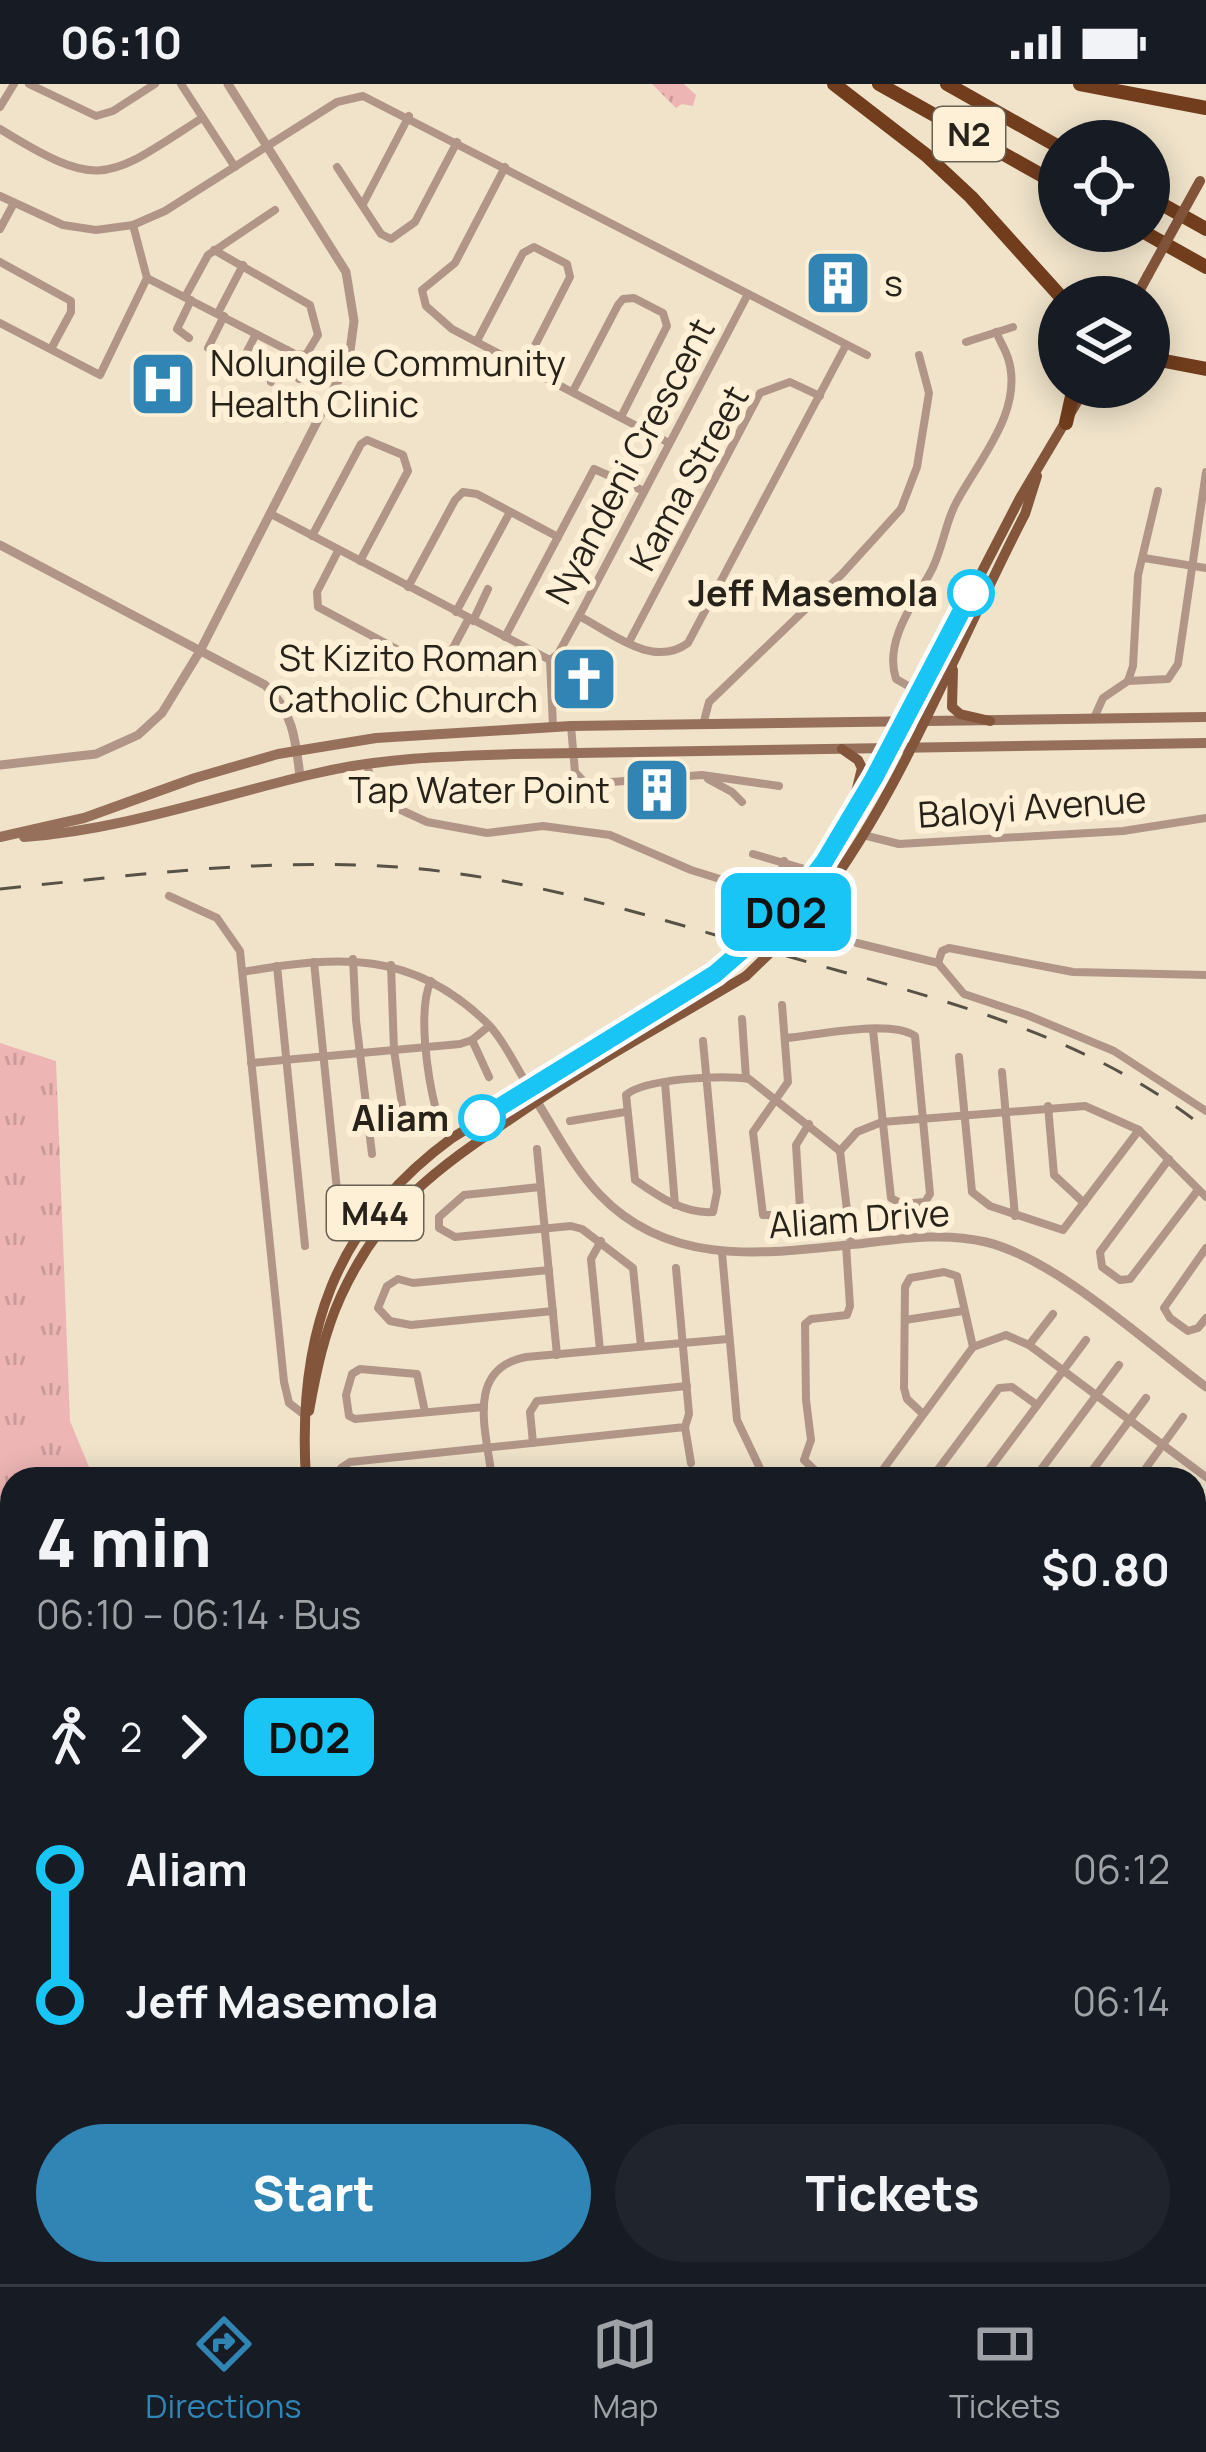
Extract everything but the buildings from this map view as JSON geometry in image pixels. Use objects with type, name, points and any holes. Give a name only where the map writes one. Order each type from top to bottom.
[{"type":"highway","points":[[834,84],[941,169],[1041,276]]},
{"type":"highway","name":"N2","points":[[879,84],[1038,172]]},
{"type":"highway","name":"N2","points":[[947,84],[1038,135]]},
{"type":"highway","points":[[1080,84],[1206,108]]},
{"type":"highway","points":[[1170,209],[1206,229]]},
{"type":"highway","points":[[1170,247],[1206,267]]},
{"type":"highway","points":[[1170,362],[1206,370]]},
{"type":"highway","points":[[1066,423],[1069,408]]},
{"type":"main road","points":[[1147,276],[1203,176]]},
{"type":"main road","name":"M44","points":[[306,1467],[305,1419],[331,1319],[384,1225],[446,1161],[533,1095],[715,974],[785,913],[843,831],[1020,498],[1074,408]]},
{"type":"main road","name":"M44","points":[[533,1095],[746,976],[803,921],[863,835],[909,748],[1025,514],[1038,473]]},
{"type":"main road","points":[[953,661],[950,704],[960,714],[991,721]]},
{"type":"main road","points":[[0,838],[84,818],[195,778],[297,749],[571,726],[1094,720],[1204,714]]},
{"type":"main road","points":[[498,729],[499,754]]},
{"type":"main road","points":[[0,838],[93,827],[367,764],[499,754],[1206,743]]},
{"type":"main road","points":[[842,749],[858,760],[862,773],[843,831]]},
{"type":"street","points":[[0,107],[14,84]]},
{"type":"street","points":[[29,84],[96,116],[113,111],[155,84]]},
{"type":"street","points":[[181,84],[235,167]]},
{"type":"street","points":[[0,765],[78,758],[124,744],[162,712],[200,650],[342,376],[354,321],[348,281],[338,257],[229,84]]},
{"type":"street","name":"Nyandeni Crescent","points":[[134,225],[165,211],[357,90],[748,294],[579,616],[550,660]]},
{"type":"street","points":[[362,205],[409,116]]},
{"type":"street","points":[[0,129],[70,166],[99,172],[127,166],[202,118]]},
{"type":"street","points":[[337,167],[382,236],[392,239],[416,222],[457,142]]},
{"type":"street","points":[[505,167],[455,263],[422,293],[433,315],[669,443]]},
{"type":"street","points":[[0,196],[44,218],[81,229],[134,225],[147,278],[100,376],[0,323]]},
{"type":"street","points":[[0,229],[14,202]]},
{"type":"street","points":[[189,338],[177,329],[204,260],[275,210]]},
{"type":"street","points":[[477,340],[523,253],[534,247],[548,253],[567,264],[571,277],[525,365]]},
{"type":"street","points":[[214,250],[310,305],[318,334],[304,356],[305,369],[299,379]]},
{"type":"street","points":[[0,262],[71,301],[71,312],[51,349]]},
{"type":"street","points":[[208,348],[242,265]]},
{"type":"street","points":[[147,278],[304,356]]},
{"type":"street","points":[[748,294],[867,355]]},
{"type":"street","points":[[572,392],[618,305],[623,299],[641,301],[663,313],[667,326],[621,417]]},
{"type":"street","points":[[966,342],[1013,327]]},
{"type":"street","points":[[919,692],[896,679],[897,638],[934,565],[964,482],[992,445],[1007,400],[1009,362],[996,332]]},
{"type":"street","points":[[240,365],[256,334]]},
{"type":"street","points":[[579,616],[657,655],[688,643],[846,345]]},
{"type":"street","points":[[271,382],[287,350]]},
{"type":"street","points":[[703,724],[709,702],[901,509],[917,466],[929,394],[919,355]]},
{"type":"street","name":"Kama Street","points":[[629,642],[760,393],[790,382],[820,396]]},
{"type":"street","points":[[312,536],[361,444],[378,441],[403,455],[408,471],[360,562]]},
{"type":"street","points":[[505,638],[594,469],[644,491]]},
{"type":"street","points":[[1094,720],[1103,698],[1128,681],[1168,679],[1175,669],[1206,472]]},
{"type":"street","points":[[1128,681],[1136,592],[1158,490]]},
{"type":"street","points":[[408,586],[460,493],[472,491],[558,537]]},
{"type":"street","points":[[457,612],[510,512]]},
{"type":"street","points":[[271,514],[550,660],[553,727]]},
{"type":"street","points":[[0,545],[257,679],[285,709],[300,777]]},
{"type":"street","points":[[338,551],[317,592],[318,607],[439,668],[488,589]]},
{"type":"street","points":[[1144,558],[1206,568]]},
{"type":"street","points":[[571,726],[577,778],[586,784],[702,775],[779,786]]},
{"type":"street","points":[[367,764],[372,784],[386,802],[427,822],[488,833],[543,826],[610,835],[691,870],[768,894],[778,885],[784,861]]},
{"type":"street","points":[[702,775],[742,802]]},
{"type":"street","name":"Baloyi Avenue","points":[[863,835],[899,844],[1123,831],[1206,818]]},
{"type":"street","points":[[753,854],[816,872]]},
{"type":"street","points":[[169,896],[223,922],[238,947],[284,1382],[289,1403],[305,1419]]},
{"type":"street","points":[[857,943],[938,963],[964,994],[1114,1051],[1206,1111]]},
{"type":"street","points":[[938,963],[942,951],[949,948],[1073,972],[1206,975]]},
{"type":"street","points":[[243,972],[353,959],[391,965],[431,980],[489,1026],[533,1095]]},
{"type":"street","points":[[353,959],[372,1154]]},
{"type":"street","points":[[314,962],[337,1190]]},
{"type":"street","points":[[391,965],[394,1050],[405,1125]]},
{"type":"street","points":[[277,966],[305,1246]]},
{"type":"street","points":[[431,980],[425,995],[427,1075],[436,1110]]},
{"type":"street","points":[[782,1005],[788,1082],[753,1132],[763,1215],[793,1215],[800,1209],[796,1145],[809,1124]]},
{"type":"street","points":[[742,1019],[746,1078]]},
{"type":"street","points":[[251,1063],[428,1047],[472,1040],[489,1026]]},
{"type":"street","points":[[786,1038],[873,1030],[901,1029],[915,1036],[930,1194],[925,1202],[896,1203],[891,1198],[873,1030]]},
{"type":"street","points":[[472,1040],[489,1077]]},
{"type":"street","points":[[703,1041],[706,1079],[717,1206],[704,1213],[675,1205],[633,1177],[625,1100],[631,1089],[665,1083],[706,1079],[746,1078],[840,1151],[849,1245],[848,1316],[815,1318],[806,1324],[805,1389],[811,1439],[804,1460],[810,1467]]},
{"type":"street","points":[[959,1057],[973,1195],[980,1202],[1060,1231],[1139,1130]]},
{"type":"street","points":[[1002,1072],[1016,1216]]},
{"type":"street","points":[[665,1083],[675,1205]]},
{"type":"street","name":"Aliam Drive","points":[[533,1095],[577,1166],[616,1210],[671,1241],[722,1253],[935,1236],[999,1246],[1070,1285],[1206,1387]]},
{"type":"street","points":[[840,1151],[857,1132],[882,1122],[1048,1106],[1085,1106],[1139,1130],[1169,1160],[1202,1194],[1130,1279],[1120,1280],[1102,1267],[1100,1252],[1169,1160]]},
{"type":"street","points":[[1048,1106],[1054,1175],[1084,1203]]},
{"type":"street","points":[[570,1121],[625,1112]]},
{"type":"street","points":[[537,1149],[557,1355]]},
{"type":"street","points":[[540,1187],[464,1195],[441,1214],[438,1225],[455,1237],[577,1227],[601,1241],[634,1268],[641,1346]]},
{"type":"street","points":[[601,1241],[592,1259],[601,1351]]},
{"type":"street","points":[[1206,1248],[1164,1308],[1188,1331],[1206,1318]]},
{"type":"street","points":[[722,1253],[736,1420],[759,1467]]},
{"type":"street","points":[[676,1268],[687,1386],[685,1426],[692,1463]]},
{"type":"street","points":[[549,1270],[413,1283],[398,1279],[387,1286],[378,1308],[390,1321],[411,1325],[553,1311]]},
{"type":"street","points":[[923,1414],[905,1394],[905,1284],[912,1277],[937,1272],[957,1276],[974,1347]]},
{"type":"street","points":[[905,1320],[963,1310]]},
{"type":"street","points":[[1029,1345],[1053,1314]]},
{"type":"street","points":[[885,1467],[974,1347],[1006,1335],[1029,1345],[1194,1467]]},
{"type":"street","points":[[491,1467],[484,1407],[490,1377],[500,1366],[515,1359],[728,1339]]},
{"type":"street","points":[[991,1467],[1086,1340]]},
{"type":"street","points":[[1043,1467],[1119,1365]]},
{"type":"street","points":[[425,1412],[417,1374],[360,1369],[352,1373],[346,1395],[352,1418],[425,1412],[484,1407]]},
{"type":"street","points":[[533,1443],[530,1412],[537,1401],[687,1386]]},
{"type":"street","points":[[940,1467],[999,1388],[1012,1388],[1037,1406]]},
{"type":"street","points":[[1095,1467],[1146,1398]]},
{"type":"street","points":[[1147,1467],[1184,1417]]},
{"type":"street","points":[[342,1467],[350,1462],[685,1426]]},
{"type":"green space","points":[[652,84],[684,84],[696,95],[693,106],[676,108]]},
{"type":"green space","points":[[400,353],[439,357],[438,377],[398,373]]},
{"type":"green space","points":[[0,1043],[56,1061],[70,1421],[89,1467],[0,1467]]},
{"type":"railway","points":[[0,889],[285,865],[381,866],[483,877],[682,925],[1002,1020],[1108,1066],[1206,1129]]},
{"type":"bus line","name":"D02","points":[[482,1118],[715,974],[770,930],[824,862],[882,766],[971,593]]},
{"type":"place","name":"s","points":[[838,283]]},
{"type":"place","name":"Nolungile Community Health Clinic","points":[[163,384]]},
{"type":"place","name":"Jeff Masemola","points":[[971,593]]},
{"type":"place","name":"St Kizito Roman Catholic Church","points":[[584,679]]},
{"type":"place","name":"Tap Water Point","points":[[657,790]]},
{"type":"place","name":"Aliam","points":[[482,1118]]}]
